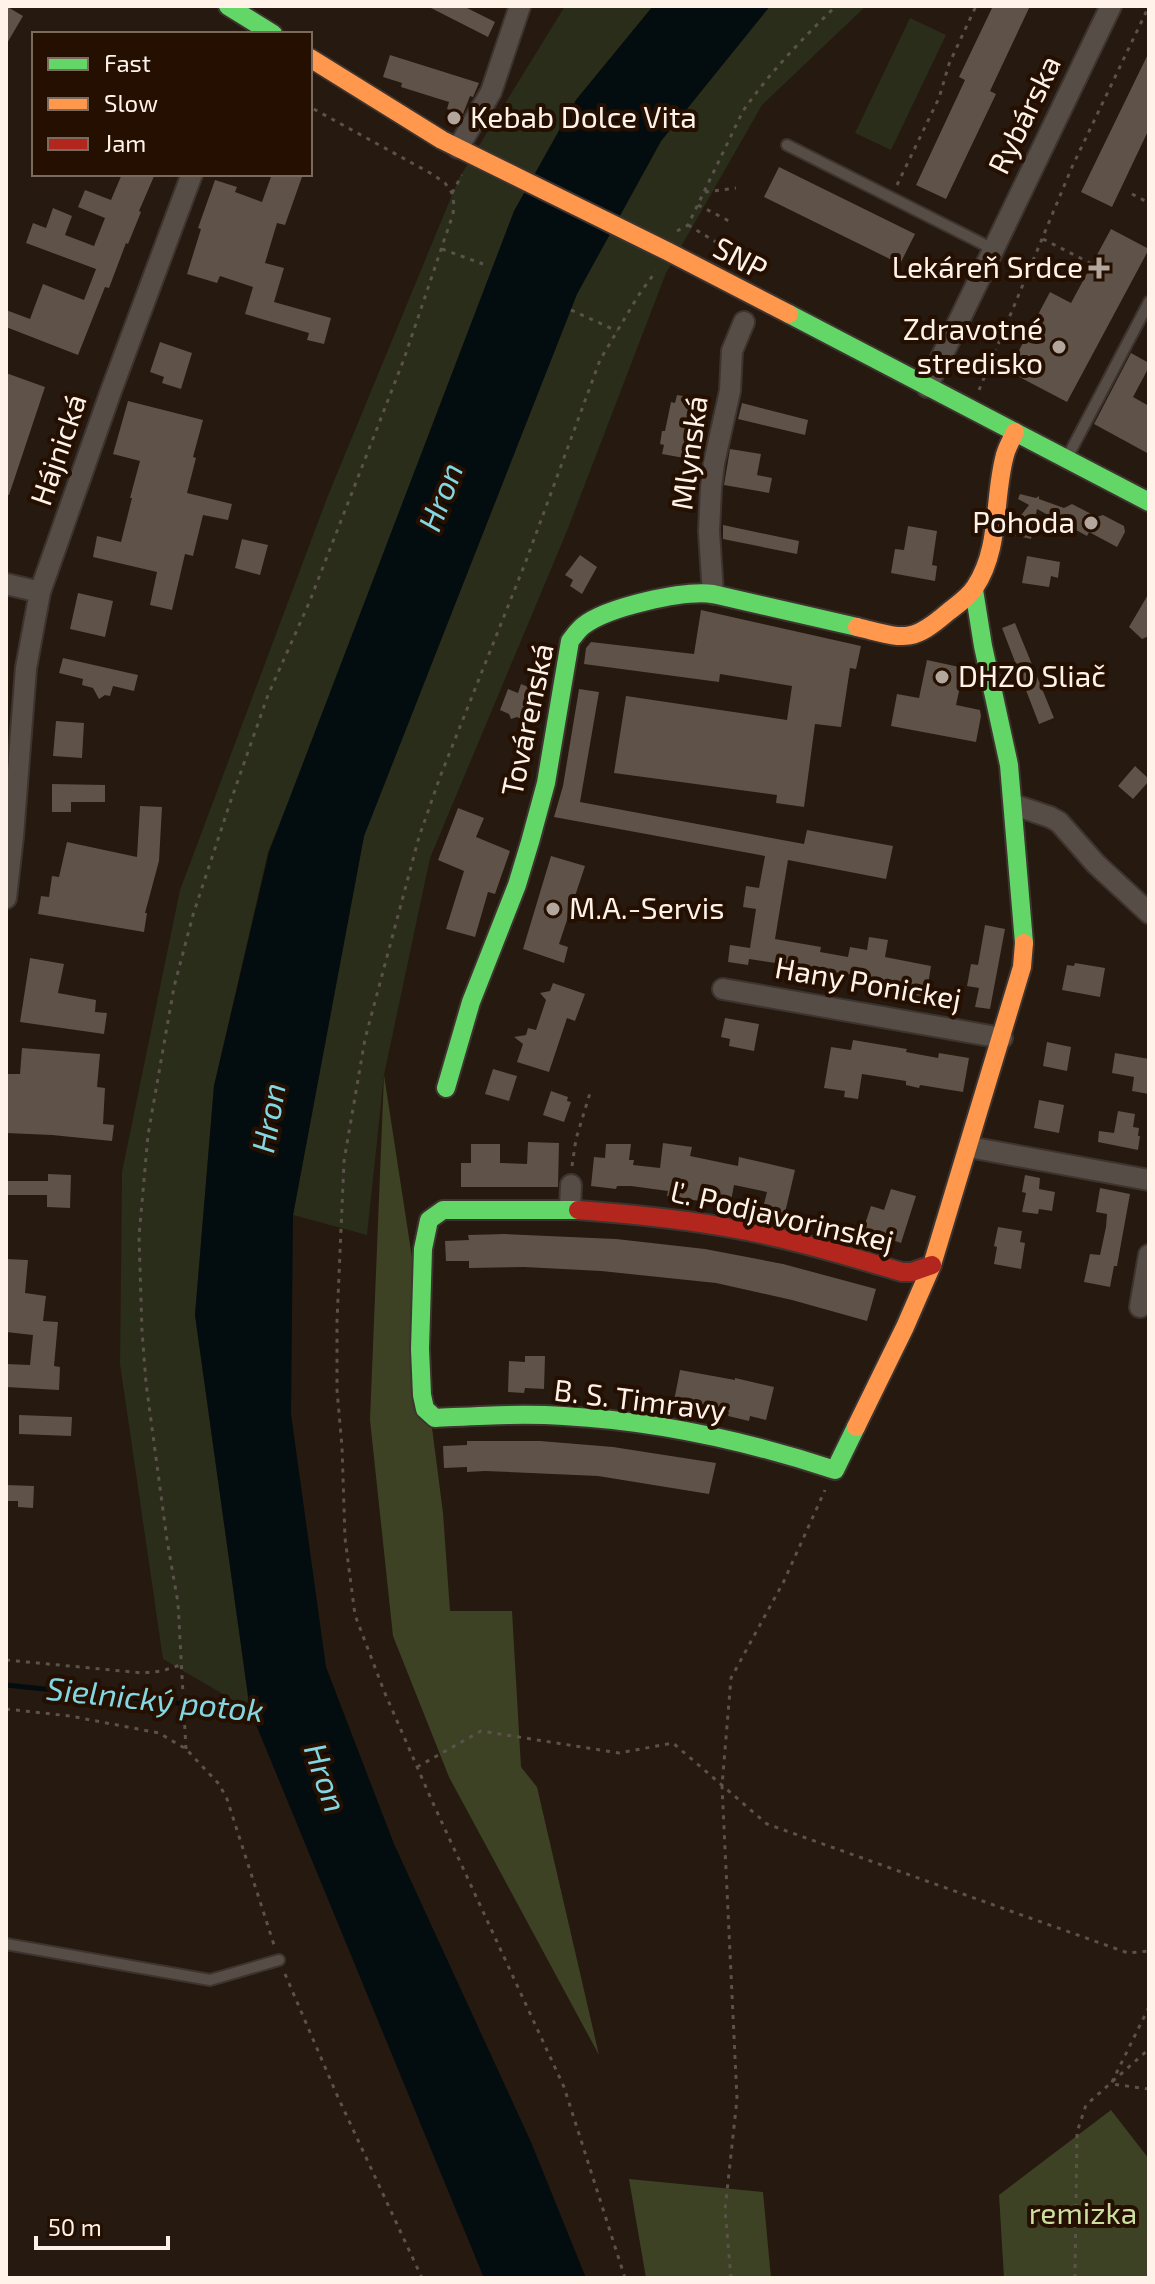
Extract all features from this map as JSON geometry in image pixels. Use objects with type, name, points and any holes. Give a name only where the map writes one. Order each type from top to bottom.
[{"type":"street","points":[[458,148],[491,92],[520,6]]},
{"type":"street","name":"Rybárska","points":[[927,387],[1111,6]]},
{"type":"street","name":"SNP","points":[[312,59],[458,148],[667,251],[1149,502]]},
{"type":"street","name":"Hájnická","points":[[6,898],[26,668],[40,592],[191,176]]},
{"type":"street","name":"Mlynská","points":[[713,594],[709,531],[711,488],[730,391],[732,351],[744,322]]},
{"type":"street","name":"Továrenská","points":[[446,1088],[471,1002],[517,885],[530,842],[546,783],[570,641],[578,631],[588,623],[627,609],[691,592],[713,594],[903,638],[913,636],[939,620],[974,590],[984,571],[990,552],[1005,454],[1015,432]]},
{"type":"street","points":[[6,584],[40,592]]},
{"type":"street","points":[[835,1470],[932,1265],[1018,987],[1024,948],[1014,805],[1004,733],[983,646],[974,590]]},
{"type":"street","points":[[1014,805],[1059,822],[1096,864],[1149,913]]},
{"type":"street","name":"Hany Ponickej","points":[[723,989],[1002,1038]]},
{"type":"street","points":[[969,1147],[1149,1180]]},
{"type":"street","points":[[570,1209],[571,1185]]},
{"type":"street","name":"Ľ. Podjavorinskej","points":[[435,1418],[425,1409],[422,1395],[423,1249],[429,1220],[443,1210],[570,1209],[653,1216],[737,1229],[901,1272],[912,1272],[932,1265]]},
{"type":"street","points":[[1140,1307],[1149,1255]]},
{"type":"street","name":"B. S. Timravy","points":[[435,1418],[567,1416],[689,1430],[788,1454],[835,1470]]},
{"type":"lane","points":[[787,145],[993,249]]},
{"type":"lane","points":[[1067,458],[1149,302]]},
{"type":"lane","points":[[6,1944],[210,1980],[279,1960]]},
{"type":"path","points":[[679,228],[688,225],[743,111],[754,95],[836,6]]},
{"type":"path","points":[[892,198],[939,98],[949,64],[976,6]]},
{"type":"path","points":[[979,390],[1072,167],[1149,6]]},
{"type":"path","points":[[186,1749],[178,1603],[146,1383],[140,1282],[143,1179],[164,1038],[185,942],[245,755],[309,603],[404,359],[454,205],[452,193],[445,183],[432,174],[312,108]]},
{"type":"path","points":[[452,193],[460,180]]},
{"type":"path","points":[[705,192],[736,188]]},
{"type":"path","points":[[1132,194],[1149,203]]},
{"type":"path","points":[[698,205],[733,223]]},
{"type":"path","points":[[688,225],[731,251],[732,257],[726,269]]},
{"type":"path","points":[[1043,239],[1092,264]]},
{"type":"path","points":[[442,249],[483,264]]},
{"type":"path","points":[[625,2278],[564,2087],[417,1767],[355,1615],[345,1538],[337,1390],[339,1241],[344,1161],[365,1039],[419,837],[600,360],[638,296],[652,279]]},
{"type":"path","points":[[571,310],[617,331]]},
{"type":"path","points":[[571,1185],[574,1148],[590,1093]]},
{"type":"path","points":[[731,2278],[725,2210],[737,2099],[722,1786],[731,1678],[784,1581],[835,1470]]},
{"type":"path","points":[[6,1660],[143,1673],[182,1665]]},
{"type":"path","points":[[6,1709],[70,1716],[159,1733],[186,1749],[219,1784],[227,1799],[279,1960],[337,2095],[422,2278]]},
{"type":"path","points":[[417,1767],[481,1731],[619,1753],[673,1743],[767,1824],[1128,1953],[1149,1951]]},
{"type":"path","points":[[1111,2084],[1149,2007]]},
{"type":"path","points":[[1075,2278],[1077,2132],[1086,2105],[1149,2049]]},
{"type":"path","points":[[1111,2084],[1149,2089]]},
{"type":"green space","points":[[565,6],[653,6],[576,100],[268,852],[214,1086],[195,1315],[250,1710],[163,1659],[120,1364],[122,1172],[180,890],[327,498],[459,178]]},
{"type":"green space","points":[[770,6],[866,6],[762,105],[666,273],[567,531],[430,858],[384,1075],[367,1235],[293,1215],[364,836],[577,294],[661,141]]},
{"type":"green space","points":[[910,18],[946,35],[891,150],[855,133]]},
{"type":"green space","points":[[384,1075],[421,1316],[443,1513],[450,1611],[512,1611],[521,1767],[537,1787],[599,2055],[449,1777],[393,1636],[370,1420]]},
{"type":"green space","name":"remizka","points":[[1111,2110],[1149,2159],[1149,2278],[1004,2278],[999,2195]]},
{"type":"green space","points":[[629,2179],[763,2192],[771,2278],[646,2278]]},
{"type":"water","name":"Hron","points":[[653,6],[770,6],[661,141],[577,294],[364,836],[293,1215],[291,1414],[326,1667],[394,1844],[531,2142],[586,2278],[484,2278],[250,1710],[195,1315],[214,1086],[269,852],[514,211],[576,100]]},
{"type":"building","points":[[6,6],[23,16],[6,45]]},
{"type":"building","points":[[427,6],[463,6],[495,22],[488,37]]},
{"type":"building","points":[[993,6],[1030,6],[990,91],[996,94],[946,199],[916,185],[965,80],[959,77]]},
{"type":"building","points":[[1149,52],[1149,129],[1112,207],[1081,192]]},
{"type":"building","points":[[390,55],[479,83],[463,114],[447,109],[449,102],[401,87],[402,83],[383,77]]},
{"type":"building","points":[[779,167],[915,234],[900,264],[764,197]]},
{"type":"building","points":[[121,176],[154,176],[128,244],[109,288],[105,287],[78,355],[6,327],[6,310],[30,319],[43,284],[84,300],[96,269],[26,243],[33,223],[46,228],[53,208],[72,216],[65,235],[94,246],[105,218],[78,207],[85,190],[111,200]]},
{"type":"building","points":[[271,176],[302,176],[285,225],[277,223],[265,263],[284,268],[274,302],[331,318],[324,344],[307,340],[309,333],[245,314],[253,287],[220,276],[217,283],[187,274],[201,229],[198,228],[215,180],[237,187],[235,192],[262,202]]},
{"type":"building","name":"Zdravotné stredisko","points":[[1111,229],[1149,249],[1067,402],[1008,371],[1050,292],[1071,303]]},
{"type":"building","points":[[160,342],[192,353],[181,389],[162,383],[164,377],[150,372]]},
{"type":"building","points":[[1131,353],[1149,363],[1133,397],[1149,406],[1149,454],[1094,424]]},
{"type":"building","points":[[6,373],[45,387],[9,495],[6,495]]},
{"type":"building","points":[[677,395],[710,401],[702,442],[698,441],[696,448],[692,447],[690,459],[662,454],[662,431],[665,431],[671,402],[675,403]]},
{"type":"building","points":[[128,401],[203,420],[187,493],[232,504],[228,520],[203,515],[193,556],[185,554],[172,610],[150,605],[157,572],[93,557],[97,536],[121,542],[132,498],[140,461],[113,454]]},
{"type":"building","points":[[742,403],[808,420],[805,435],[738,419]]},
{"type":"building","points":[[730,449],[761,454],[757,475],[772,478],[769,493],[724,485]]},
{"type":"building","name":"Pohoda","points":[[1020,494],[1039,496],[1039,499],[1064,508],[1072,504],[1097,517],[1103,515],[1124,526],[1125,532],[1117,547],[1089,532],[1087,536],[1037,509],[1031,539],[1010,534],[1013,519],[1029,505],[1018,499]]},
{"type":"building","points":[[723,525],[799,541],[797,554],[723,539]]},
{"type":"building","points":[[908,526],[937,531],[932,565],[937,566],[935,581],[891,573],[895,549],[904,550]]},
{"type":"building","points":[[242,539],[268,545],[260,575],[235,568]]},
{"type":"building","points":[[580,555],[597,567],[582,594],[570,586],[573,580],[565,575]]},
{"type":"building","points":[[1027,556],[1060,562],[1058,578],[1051,576],[1049,587],[1022,583]]},
{"type":"building","points":[[78,593],[113,601],[105,637],[70,629]]},
{"type":"building","points":[[1149,593],[1149,636],[1142,639],[1129,627]]},
{"type":"building","points":[[701,610],[861,646],[856,669],[850,668],[841,727],[815,724],[804,807],[776,803],[777,795],[614,773],[626,696],[787,720],[792,686],[720,674],[719,682],[584,664],[586,648],[591,642],[694,654]]},
{"type":"building","points":[[1015,623],[1054,718],[1039,724],[1002,628]]},
{"type":"building","points":[[63,658],[138,675],[134,691],[113,686],[110,696],[99,699],[93,688],[82,685],[83,679],[59,673]]},
{"type":"building","points":[[927,660],[964,668],[956,705],[980,710],[976,742],[891,726],[897,694],[919,698]]},
{"type":"building","points":[[521,684],[538,691],[527,721],[517,717],[511,719],[509,714],[500,710],[508,689],[518,693]]},
{"type":"building","points":[[579,689],[599,692],[580,802],[804,844],[807,830],[893,846],[886,879],[788,860],[775,939],[821,947],[820,952],[848,957],[850,947],[867,950],[869,937],[888,940],[885,957],[931,966],[926,997],[867,986],[869,977],[817,970],[815,979],[794,975],[796,966],[749,959],[748,965],[728,962],[730,945],[750,948],[756,909],[743,907],[746,886],[759,888],[765,856],[554,817],[563,786]]},
{"type":"building","points":[[56,721],[84,723],[82,758],[53,756]]},
{"type":"building","points":[[1135,766],[1149,781],[1133,799],[1118,786]]},
{"type":"building","points":[[52,784],[105,785],[105,802],[71,802],[71,812],[52,812]]},
{"type":"building","points":[[140,806],[162,807],[159,861],[145,913],[144,932],[38,914],[41,896],[49,897],[52,876],[59,877],[67,842],[137,857]]},
{"type":"building","points":[[458,808],[484,818],[476,837],[510,851],[495,894],[488,892],[475,937],[446,929],[464,871],[438,860]]},
{"type":"building","name":"M.A.-Servis","points":[[551,856],[585,866],[559,944],[568,947],[564,963],[523,949]]},
{"type":"building","points":[[985,925],[1005,929],[990,1009],[975,1007],[979,988],[967,986],[971,964],[978,965]]},
{"type":"building","points":[[30,958],[64,964],[58,993],[96,1000],[95,1012],[107,1013],[104,1034],[20,1022]]},
{"type":"building","points":[[1075,963],[1105,968],[1100,997],[1062,990],[1067,965],[1074,966]]},
{"type":"building","points":[[553,983],[585,994],[575,1021],[567,1018],[549,1072],[517,1062],[523,1044],[514,1037],[526,1035],[528,1028],[536,1030],[546,1000],[540,993],[550,991]]},
{"type":"building","points":[[725,1018],[759,1024],[754,1051],[729,1046],[730,1039],[721,1037]]},
{"type":"building","points":[[853,1040],[938,1058],[939,1053],[969,1058],[963,1092],[920,1085],[919,1088],[906,1085],[906,1081],[862,1074],[858,1099],[844,1097],[845,1091],[824,1088],[831,1047],[851,1050]]},
{"type":"building","points":[[1047,1042],[1071,1047],[1067,1071],[1043,1066]]},
{"type":"building","points":[[22,1048],[100,1054],[97,1087],[105,1088],[103,1124],[114,1125],[112,1141],[6,1133],[6,1074],[20,1074]]},
{"type":"building","points":[[1115,1053],[1149,1059],[1149,1094],[1132,1091],[1134,1077],[1112,1073]]},
{"type":"building","points":[[493,1069],[517,1076],[509,1101],[485,1094]]},
{"type":"building","points":[[551,1091],[568,1097],[567,1101],[571,1102],[564,1122],[543,1115]]},
{"type":"building","points":[[1039,1100],[1064,1105],[1059,1133],[1034,1128]]},
{"type":"building","points":[[1118,1111],[1135,1114],[1133,1127],[1139,1128],[1140,1136],[1138,1150],[1098,1142],[1099,1131],[1114,1133]]},
{"type":"building","points":[[528,1142],[559,1143],[558,1187],[461,1187],[461,1163],[471,1163],[471,1144],[500,1144],[500,1163],[527,1164]]},
{"type":"building","points":[[663,1143],[692,1147],[690,1156],[738,1166],[739,1157],[795,1170],[784,1217],[762,1212],[767,1192],[734,1185],[731,1201],[721,1199],[720,1204],[667,1196],[668,1191],[631,1186],[617,1186],[616,1189],[591,1186],[594,1157],[605,1158],[606,1144],[631,1144],[629,1160],[634,1160],[633,1165],[660,1168]]},
{"type":"building","points":[[48,1174],[71,1175],[70,1208],[47,1207],[47,1195],[6,1195],[6,1181],[48,1181]]},
{"type":"building","points":[[1025,1175],[1040,1178],[1039,1189],[1055,1192],[1052,1211],[1039,1209],[1038,1214],[1022,1212],[1026,1193],[1022,1192]]},
{"type":"building","points":[[1100,1188],[1130,1194],[1117,1266],[1114,1266],[1110,1287],[1084,1282],[1090,1254],[1100,1255],[1106,1227],[1107,1214],[1096,1212]]},
{"type":"building","points":[[891,1189],[916,1196],[901,1243],[878,1235],[876,1241],[861,1236],[871,1206],[884,1210]]},
{"type":"building","points":[[998,1227],[1022,1231],[1020,1242],[1025,1243],[1021,1269],[994,1264]]},
{"type":"building","points":[[468,1235],[616,1239],[705,1249],[783,1264],[876,1289],[867,1321],[716,1283],[601,1271],[469,1268],[469,1261],[446,1261],[445,1241],[469,1240]]},
{"type":"building","points":[[6,1259],[28,1260],[25,1293],[46,1296],[43,1321],[58,1322],[54,1366],[60,1367],[59,1390],[6,1387],[6,1364],[30,1365],[33,1335],[6,1332]]},
{"type":"building","points":[[525,1356],[545,1356],[544,1389],[525,1388],[524,1393],[508,1392],[509,1361],[525,1362]]},
{"type":"building","points":[[680,1370],[774,1387],[766,1420],[750,1416],[749,1421],[728,1416],[729,1412],[695,1405],[694,1410],[673,1406]]},
{"type":"building","points":[[19,1415],[72,1417],[71,1436],[19,1434]]},
{"type":"building","points":[[467,1441],[540,1441],[613,1447],[716,1463],[709,1494],[598,1476],[467,1472],[467,1467],[444,1468],[443,1446],[467,1445]]},
{"type":"building","points":[[6,1485],[34,1486],[33,1508],[18,1507],[18,1501],[6,1501]]},
{"type":"waterway","name":"Sielnický potok","points":[[6,1685],[256,1711]]},
{"type":"traffic: fast","points":[[228,6],[270,32]]},
{"type":"traffic: fast","points":[[789,314],[1149,502]]},
{"type":"traffic: fast","points":[[974,590],[1009,765],[1024,943]]},
{"type":"traffic: fast","points":[[446,1088],[471,1002],[517,885],[530,842],[546,783],[570,641],[578,631],[594,619],[627,606],[700,593],[857,627]]},
{"type":"traffic: fast","points":[[578,1210],[443,1210],[429,1220],[423,1249],[420,1349],[425,1409],[435,1418],[532,1415],[633,1422],[735,1441],[835,1470],[856,1427]]},
{"type":"traffic: slow","points":[[312,59],[442,140],[789,314]]},
{"type":"traffic: slow","points":[[857,627],[896,636],[915,634],[935,623],[972,591],[989,556],[1001,471],[1015,432]]},
{"type":"traffic: slow","points":[[856,1427],[932,1265],[1022,967],[1024,943]]},
{"type":"traffic: jam","points":[[578,1210],[657,1217],[736,1229],[902,1272],[932,1265]]},
{"type":"place","name":"Kebab Dolce Vita","points":[[454,118]]},
{"type":"place","name":"Lekáreň Srdce","points":[[1099,268]]},
{"type":"place","name":"Zdravotné stredisko","points":[[1059,347]]},
{"type":"place","name":"Pohoda","points":[[1091,523]]},
{"type":"place","name":"DHZO Sliač","points":[[942,677]]},
{"type":"place","name":"M.A.-Servis","points":[[553,909]]}]
